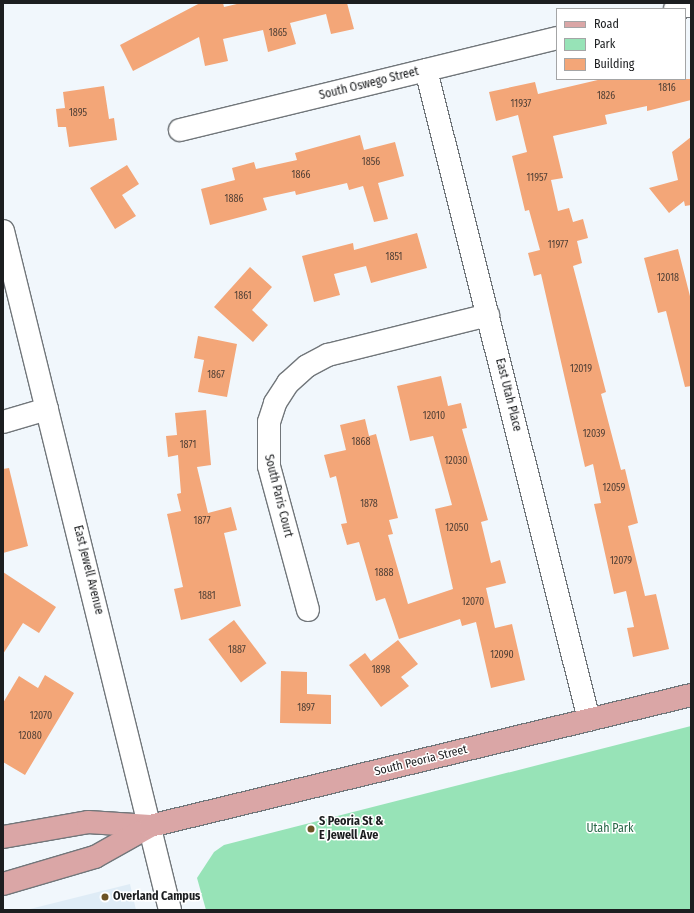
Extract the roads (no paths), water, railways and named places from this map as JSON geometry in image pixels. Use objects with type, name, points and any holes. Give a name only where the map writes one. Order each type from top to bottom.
[{"type":"main road","name":"South Peoria Street","points":[[3,884],[95,857],[150,826],[691,696]]},
{"type":"main road","name":"South Peoria Street","points":[[3,837],[88,822],[150,826]]},
{"type":"street","points":[[679,8],[691,5]]},
{"type":"street","name":"South Oswego Street","points":[[180,130],[556,38]]},
{"type":"street","name":"East Utah Place","points":[[426,70],[589,720]]},
{"type":"street","name":"East Jewell Avenue","points":[[3,231],[170,910]]},
{"type":"street","name":"South Paris Court","points":[[308,610],[269,466],[269,422],[275,403],[293,378],[328,355],[488,315]]},
{"type":"street","points":[[3,422],[47,409]]},
{"type":"place","name":"S Peoria St & E Jewell Ave","points":[[311,829]]},
{"type":"place","name":"Overland Campus","points":[[105,897]]},
{"type":"park label","name":"Utah Park","points":[[610,829]]}]
